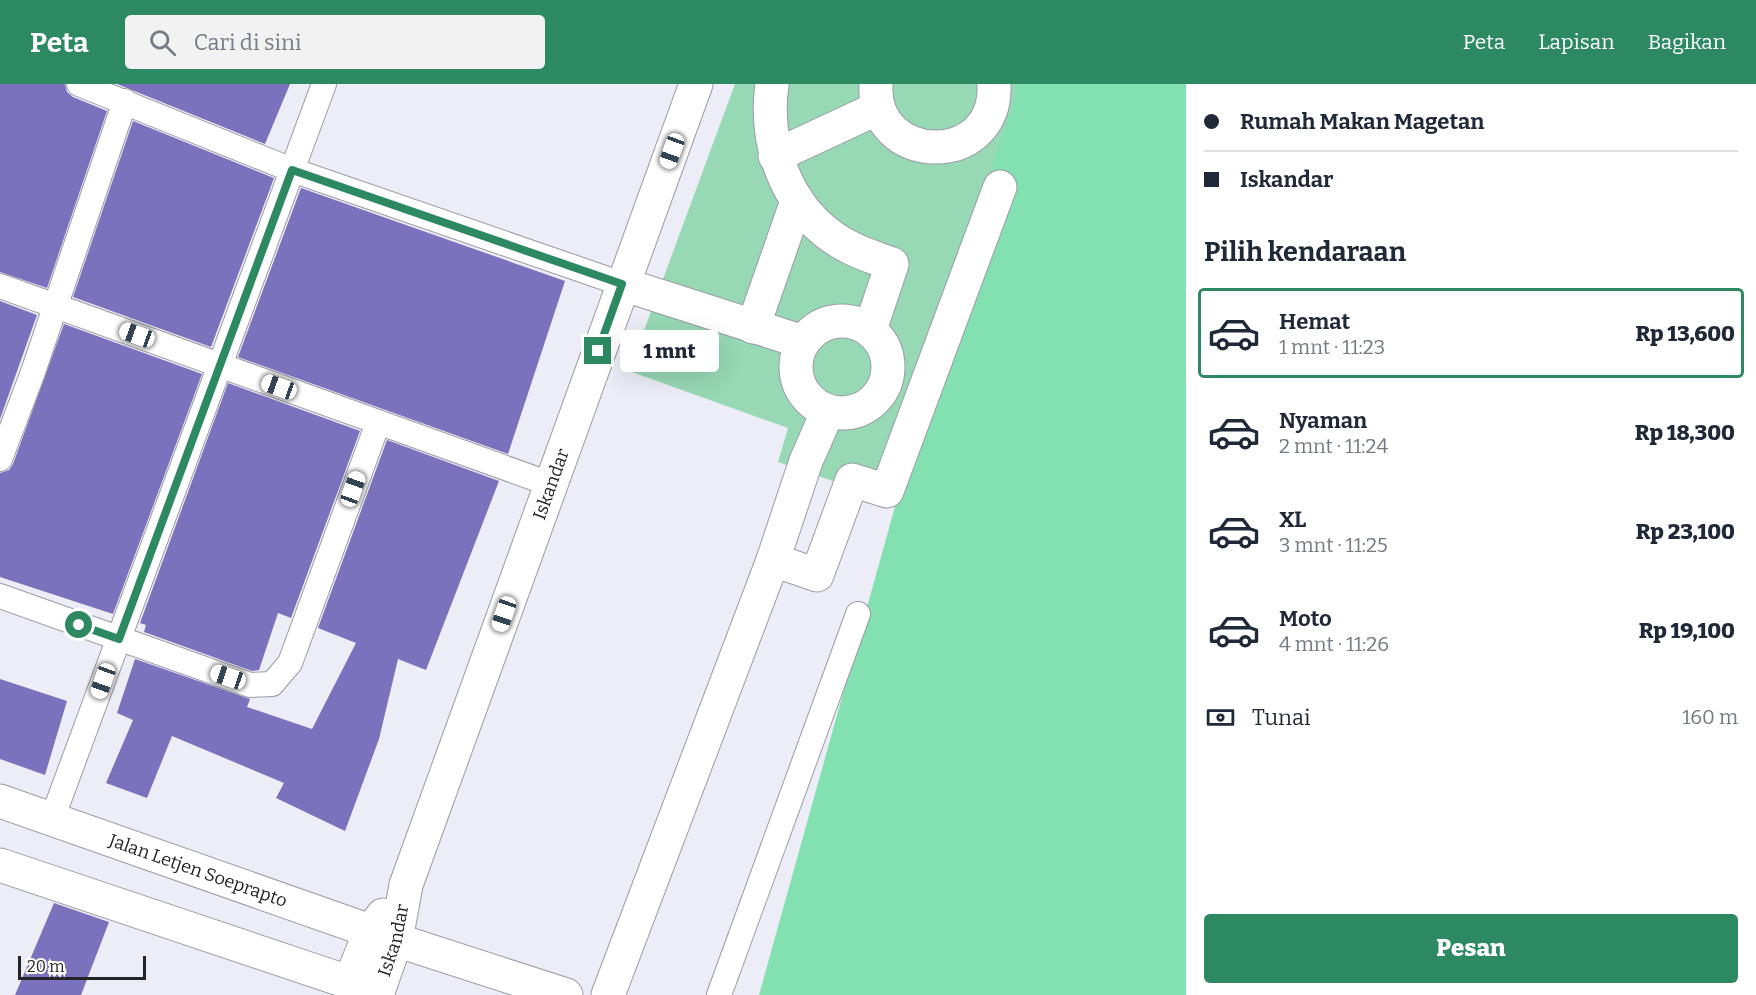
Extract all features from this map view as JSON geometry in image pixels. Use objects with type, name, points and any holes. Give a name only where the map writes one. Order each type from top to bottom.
[{"type":"street","name":"Iskandar","points":[[368,992],[383,936],[406,885],[696,84]]},
{"type":"street","points":[[772,84],[770,130],[776,156],[797,201],[832,236],[853,249],[892,264],[870,330]]},
{"type":"street","points":[[776,156],[877,96],[886,123],[900,137],[919,146],[940,148],[959,144],[976,133],[988,116],[995,97],[994,84]]},
{"type":"street","points":[[773,560],[817,575],[852,480],[887,491],[1000,187]]},
{"type":"street","points":[[753,327],[797,201]]},
{"type":"street","points":[[622,284],[803,342]]},
{"type":"street","points":[[841,321],[856,323],[870,330],[881,341],[887,356],[889,371],[885,386],[876,399],[862,409],[845,413],[828,411],[813,402],[801,388],[797,364],[803,342],[813,331],[826,323],[841,321]]},
{"type":"street","points":[[608,995],[773,560],[806,461],[828,411]]},
{"type":"street","name":"Jalan Letjen Soeprapto","points":[[0,801],[383,936],[566,995]]},
{"type":"street","points":[[0,866],[368,992]]},
{"type":"lane","points":[[79,84],[292,170],[622,284]]},
{"type":"lane","points":[[52,819],[324,84]]},
{"type":"lane","points":[[0,459],[33,372],[125,101]]},
{"type":"lane","points":[[0,286],[550,484]]},
{"type":"lane","points":[[0,596],[250,685],[272,684],[290,663],[378,423]]},
{"type":"lane","points":[[719,995],[858,614]]},
{"type":"shaded area","points":[[735,84],[1015,84],[1014,179],[896,503],[778,462],[788,428],[629,371]]},
{"type":"shaded area","points":[[1015,84],[1186,84],[1186,995],[759,995],[896,503],[1014,179],[991,169],[1015,98]]},
{"type":"building","points":[[0,84],[65,84],[67,92],[73,97],[107,111],[47,288],[0,272]]},
{"type":"building","points":[[117,84],[290,84],[265,144]]},
{"type":"building","points":[[133,121],[274,178],[211,347],[73,297]]},
{"type":"building","points":[[301,188],[565,281],[508,454],[238,357]]},
{"type":"building","points":[[0,301],[37,315],[0,419]]},
{"type":"building","points":[[64,324],[202,374],[113,614],[0,577],[0,473],[9,470],[13,464]]},
{"type":"building","points":[[228,383],[360,431],[291,618],[278,613],[259,670],[252,671],[144,632],[146,625],[140,623]]},
{"type":"building","points":[[387,440],[499,481],[426,670],[398,659],[379,739],[345,831],[276,798],[284,783],[172,736],[147,798],[106,783],[133,720],[117,713],[135,659],[250,699],[247,707],[312,729],[356,643],[318,628]]},
{"type":"building","points":[[0,679],[67,701],[45,775],[0,759]]},
{"type":"building","points":[[54,903],[109,922],[81,995],[15,995]]},
{"type":"route","points":[[79,625],[119,639],[292,170],[622,284],[598,351]]}]
